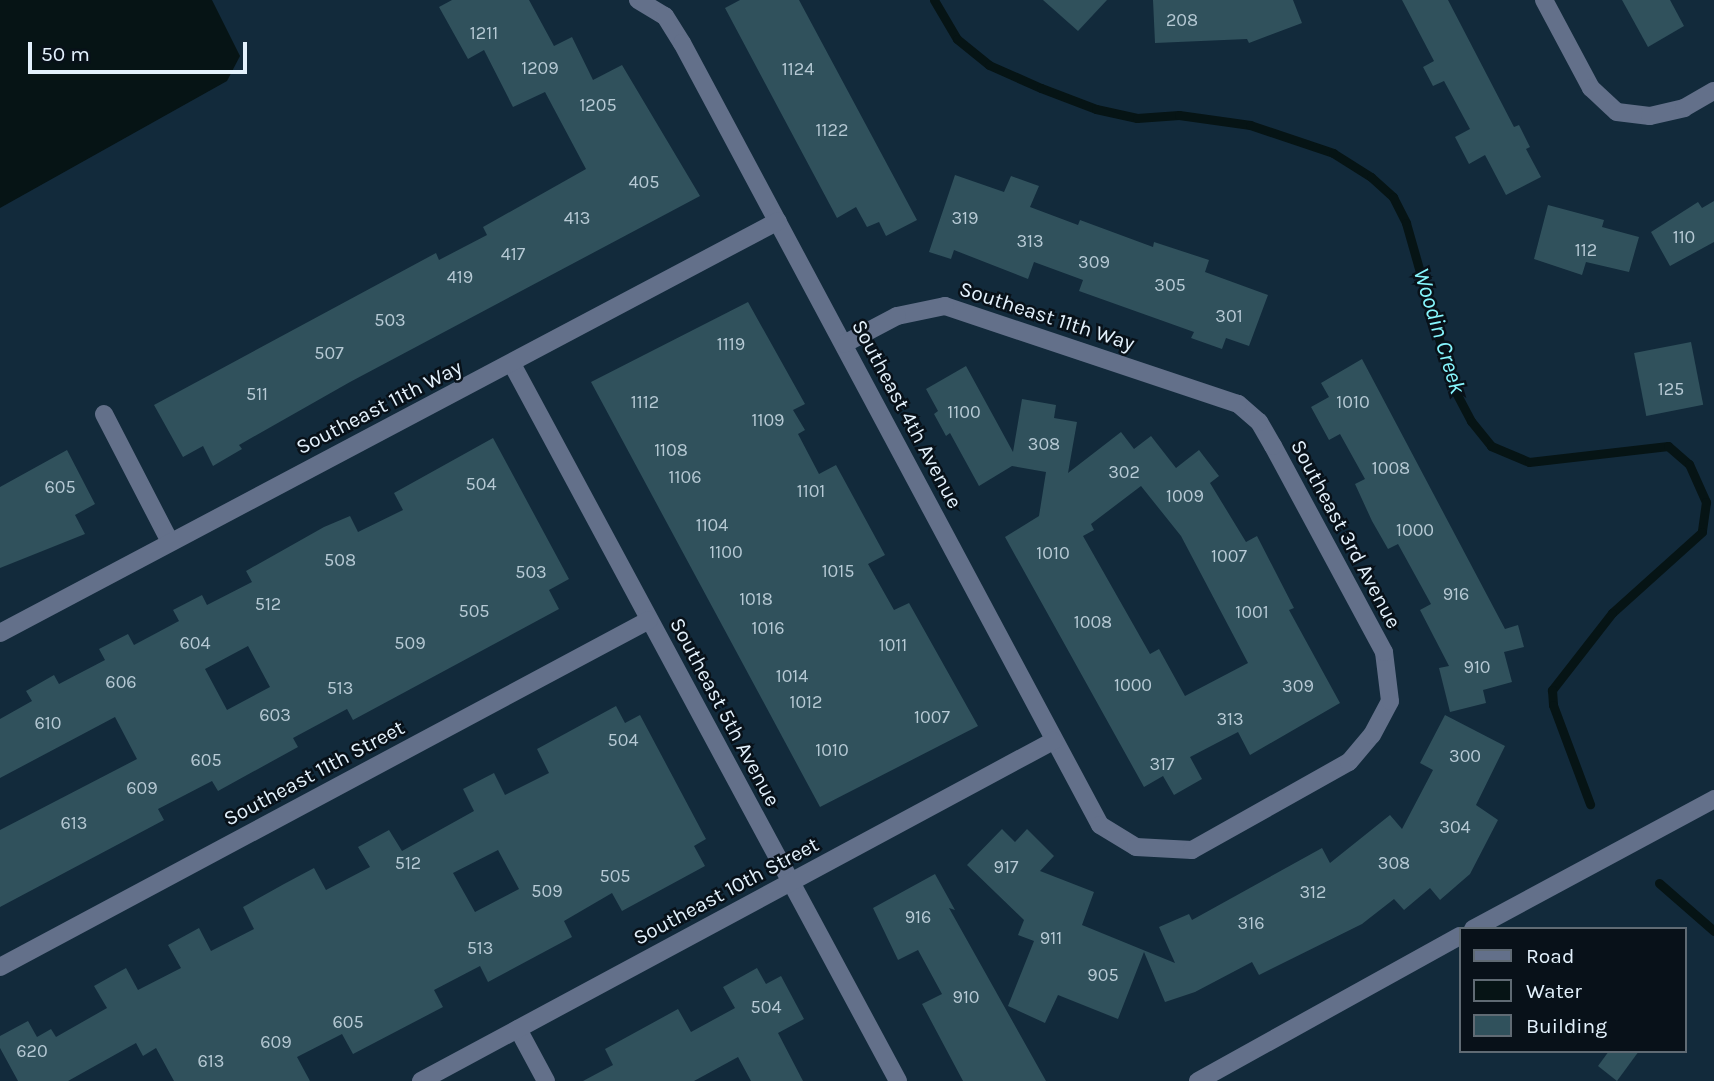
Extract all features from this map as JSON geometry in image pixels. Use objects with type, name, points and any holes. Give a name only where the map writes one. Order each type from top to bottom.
[{"type":"street","name":"Southeast 4th Avenue","points":[[638,0],[665,16],[682,43],[1100,825],[1136,847]]},
{"type":"street","points":[[1544,0],[1591,88],[1617,112],[1650,116],[1684,108],[1714,92]]},
{"type":"street","name":"Southeast 11th Way","points":[[0,633],[778,221]]},
{"type":"street","name":"Southeast 11th Way","points":[[844,344],[897,316],[944,306],[1238,404]]},
{"type":"street","name":"Southeast 5th Avenue","points":[[512,364],[898,1081]]},
{"type":"street","name":"Southeast 3rd Avenue","points":[[1136,847],[1192,850],[1349,762],[1372,735],[1390,701],[1384,652],[1259,422],[1238,404]]},
{"type":"street","points":[[104,414],[170,542]]},
{"type":"street","name":"Southeast 11th Street","points":[[0,967],[649,620]]},
{"type":"street","name":"Southeast 10th Street","points":[[421,1081],[1053,741]]},
{"type":"street","points":[[1477,927],[1714,799]]},
{"type":"street","points":[[1198,1081],[1458,937]]},
{"type":"street","points":[[518,1029],[546,1081]]},
{"type":"water","points":[[0,0],[212,0],[240,56],[227,81],[0,208]]},
{"type":"building","points":[[452,0],[529,0],[554,46],[572,37],[593,80],[622,65],[700,196],[350,382],[239,445],[242,449],[213,466],[203,446],[183,457],[154,405],[436,253],[439,260],[487,235],[483,227],[586,169],[545,92],[513,107],[484,50],[468,59],[439,7]]},
{"type":"building","points":[[740,0],[799,0],[917,220],[886,236],[879,222],[867,227],[856,207],[837,218],[725,8]]},
{"type":"building","points":[[1043,0],[1107,0],[1078,31]]},
{"type":"building","points":[[1153,0],[1293,0],[1302,23],[1249,43],[1247,39],[1155,43]]},
{"type":"building","points":[[1402,0],[1448,0],[1514,127],[1519,125],[1530,147],[1526,149],[1541,177],[1506,195],[1485,155],[1469,164],[1455,137],[1470,129],[1444,81],[1433,86],[1423,67],[1434,61]]},
{"type":"building","points":[[1622,0],[1670,0],[1684,26],[1648,47]]},
{"type":"building","points":[[955,175],[1004,192],[1011,176],[1039,186],[1030,207],[1078,225],[1080,220],[1153,247],[1154,242],[1209,260],[1205,272],[1268,295],[1249,346],[1226,338],[1222,349],[1191,338],[1194,332],[1079,291],[1083,280],[1034,262],[1028,279],[954,250],[951,259],[929,252]]},
{"type":"building","points":[[1714,201],[1714,242],[1670,266],[1651,232],[1698,202],[1702,208]]},
{"type":"building","points":[[1548,205],[1604,220],[1602,227],[1639,237],[1629,272],[1586,262],[1582,275],[1534,259]]},
{"type":"building","points":[[748,302],[805,404],[793,410],[805,430],[798,434],[819,474],[836,465],[885,555],[868,564],[894,610],[909,603],[978,726],[820,807],[591,382]]},
{"type":"building","points":[[1691,342],[1703,405],[1646,416],[1634,353]]},
{"type":"building","points":[[1362,359],[1505,629],[1518,625],[1524,647],[1504,652],[1512,682],[1483,690],[1486,703],[1450,712],[1439,668],[1449,666],[1420,610],[1431,604],[1398,544],[1388,549],[1372,521],[1355,484],[1365,479],[1340,434],[1329,440],[1311,407],[1329,397],[1321,383]]},
{"type":"building","points":[[966,366],[1013,452],[1022,399],[1056,405],[1054,418],[1077,422],[1068,473],[1121,432],[1134,449],[1151,436],[1176,468],[1199,450],[1219,476],[1210,483],[1246,542],[1257,536],[1294,608],[1289,610],[1340,703],[1250,755],[1238,732],[1190,757],[1202,779],[1174,795],[1163,776],[1144,787],[1005,537],[1039,516],[1046,472],[1012,466],[979,486],[950,433],[946,436],[934,414],[938,411],[926,389]],"holes":[[[1141,486],[1181,536],[1248,663],[1185,696],[1159,649],[1150,654],[1083,536],[1094,530],[1091,524]]]},
{"type":"building","points":[[493,438],[569,579],[549,590],[559,609],[353,720],[347,709],[293,738],[298,747],[218,791],[212,781],[158,809],[164,820],[0,907],[0,830],[137,759],[115,717],[0,778],[0,719],[32,701],[26,691],[54,675],[59,684],[105,660],[99,649],[128,634],[134,645],[179,621],[173,610],[202,595],[207,605],[252,582],[246,571],[324,527],[350,516],[358,532],[403,510],[394,493]],"holes":[[[248,646],[270,687],[227,710],[205,669]]]},
{"type":"building","points":[[67,450],[95,504],[75,515],[85,534],[0,568],[0,487]]},
{"type":"building","points":[[616,706],[625,723],[640,715],[706,839],[694,846],[705,866],[622,911],[612,893],[564,921],[572,937],[488,982],[480,966],[434,990],[443,1007],[353,1054],[342,1034],[297,1057],[310,1081],[174,1081],[156,1048],[143,1056],[136,1043],[68,1081],[18,1081],[0,1048],[0,1036],[28,1021],[37,1037],[51,1029],[56,1037],[107,1008],[94,986],[126,968],[138,990],[181,968],[168,945],[199,928],[211,951],[254,929],[243,907],[314,868],[326,890],[370,867],[358,847],[389,830],[402,851],[474,811],[463,789],[494,773],[505,795],[549,773],[537,749]],"holes":[[[498,850],[519,889],[475,912],[453,873]]]},
{"type":"building","points":[[1445,715],[1505,746],[1476,805],[1498,820],[1470,874],[1440,900],[1430,888],[1404,910],[1394,899],[1362,924],[1259,975],[1252,962],[1195,992],[1165,1002],[1144,952],[1118,1019],[1058,995],[1045,1023],[1008,1006],[1034,941],[1018,935],[1024,920],[967,865],[1002,829],[1015,842],[1027,829],[1054,856],[1040,871],[1094,892],[1082,925],[1175,963],[1159,927],[1189,914],[1192,920],[1322,848],[1330,863],[1390,815],[1402,829],[1433,770],[1420,763]]},
{"type":"building","points":[[935,874],[955,910],[949,908],[1046,1081],[963,1081],[922,1004],[942,994],[918,950],[898,960],[873,908]]},
{"type":"building","points":[[757,968],[766,984],[781,976],[804,1019],[778,1033],[803,1081],[751,1081],[738,1057],[694,1081],[583,1081],[613,1065],[605,1049],[678,1009],[691,1032],[735,1008],[723,987]]},
{"type":"building","points":[[1608,1053],[1638,1053],[1617,1081],[1598,1066]]},
{"type":"waterway","name":"Woodin Creek","points":[[934,0],[957,39],[989,65],[1041,88],[1096,109],[1137,118],[1179,115],[1250,125],[1333,153],[1371,177],[1393,197],[1406,223],[1452,385],[1471,421],[1491,446],[1529,462],[1668,446],[1689,464],[1706,502],[1702,532],[1612,613],[1552,690],[1553,705],[1590,804]]},
{"type":"waterway","name":"Woodin Creek","points":[[1659,883],[1714,931]]}]
